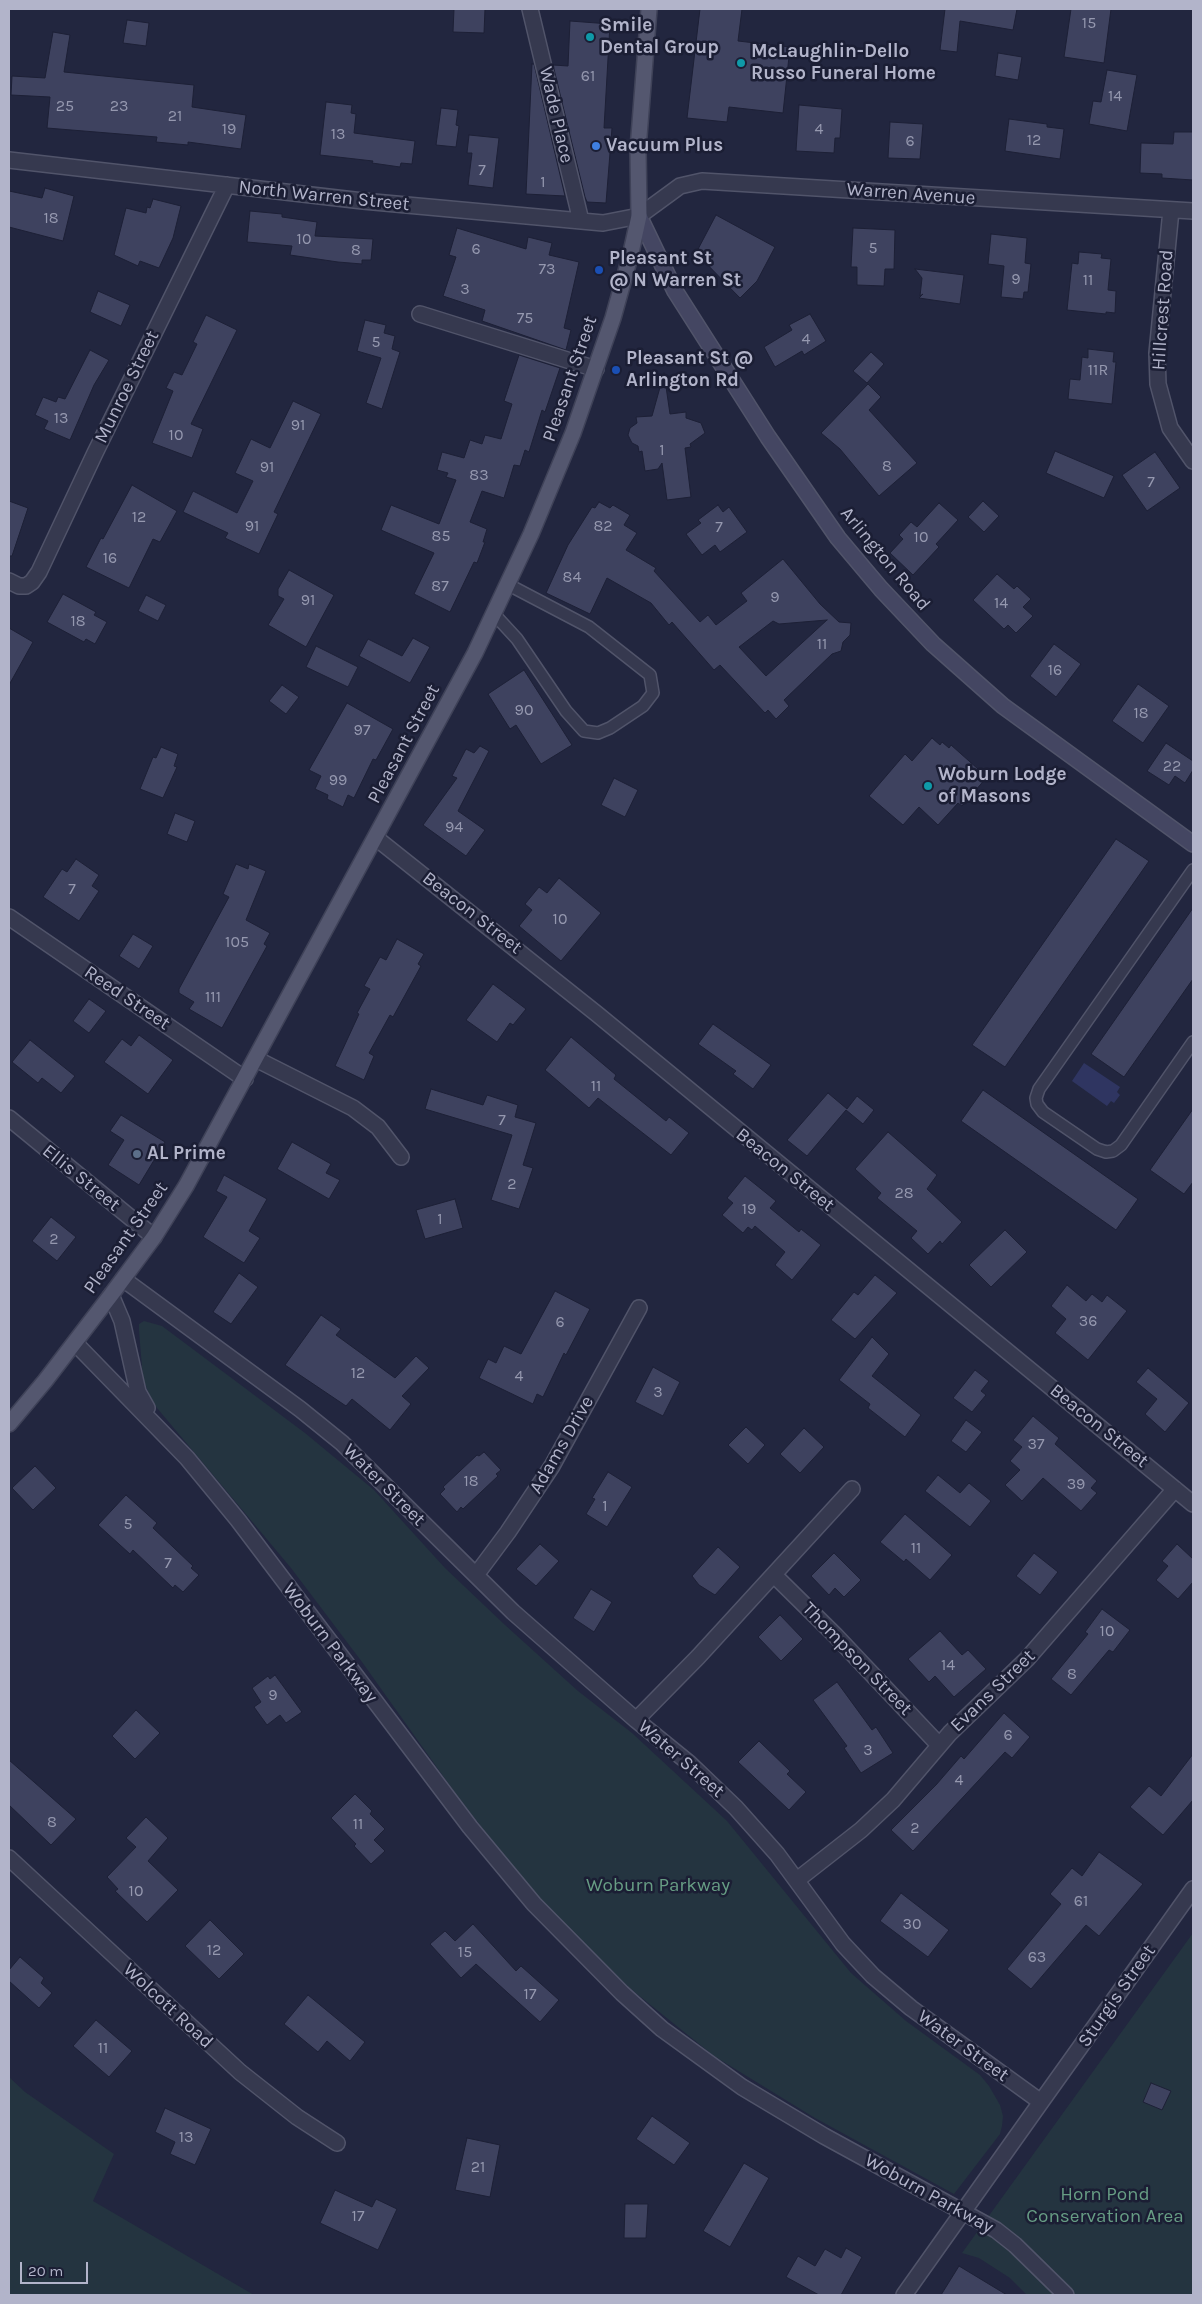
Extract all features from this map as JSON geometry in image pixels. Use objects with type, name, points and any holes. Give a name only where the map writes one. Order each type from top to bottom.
[{"type":"main road","name":"Pleasant Street","points":[[9,1424],[75,1343],[123,1279],[154,1237],[186,1186],[376,838],[494,614],[557,474],[596,369],[626,276],[639,216],[638,149],[649,9]]},
{"type":"street","name":"Wade Place","points":[[530,9],[580,221]]},
{"type":"street","name":"North Warren Street","points":[[9,160],[363,201],[580,221],[609,223],[639,216]]},
{"type":"street","name":"Warren Avenue","points":[[639,216],[680,186],[702,180],[1193,211]]},
{"type":"street","name":"Munroe Street","points":[[9,581],[24,586],[32,582],[39,572],[227,185]]},
{"type":"street","name":"Hillcrest Road","points":[[1171,210],[1157,354],[1158,384],[1170,428],[1193,461]]},
{"type":"street","name":"Arlington Road","points":[[639,216],[675,291],[768,437],[838,538],[881,589],[933,644],[1003,706],[1193,844]]},
{"type":"street","points":[[420,314],[596,369]]},
{"type":"street","name":"Beacon Street","points":[[376,838],[539,966],[1193,1504]]},
{"type":"street","name":"Reed Street","points":[[9,917],[245,1079]]},
{"type":"street","points":[[256,1059],[353,1108],[378,1127],[401,1157]]},
{"type":"street","name":"Ellis Street","points":[[9,1118],[154,1237]]},
{"type":"street","name":"Water Street","points":[[123,1279],[328,1431],[375,1473],[476,1575],[636,1720],[689,1763],[736,1808],[759,1832],[798,1880],[843,1944],[872,1976],[911,2008],[1041,2102]]},
{"type":"street","name":"Woburn Parkway","points":[[111,1295],[122,1321],[138,1392],[158,1426]]},
{"type":"street","name":"Adams Drive","points":[[476,1575],[508,1532],[552,1466],[639,1308]]},
{"type":"street","name":"Woburn Parkway","points":[[75,1343],[158,1426],[238,1520],[470,1826],[534,1904],[622,1993],[662,2029],[742,2087],[1004,2236],[1066,2295]]},
{"type":"street","points":[[636,1720],[698,1657],[852,1489]]},
{"type":"street","name":"Evans Street","points":[[798,1880],[877,1816],[898,1795],[939,1745],[1027,1659],[1174,1489]]},
{"type":"street","name":"Thompson Street","points":[[774,1575],[835,1635],[939,1745]]},
{"type":"street","name":"Wolcott Road","points":[[9,1858],[240,2072],[297,2117],[337,2143]]},
{"type":"street","name":"Sturgis Street","points":[[1041,2102],[1193,1889]]},
{"type":"street","points":[[904,2295],[1041,2102]]},
{"type":"lane","points":[[494,614],[517,639],[566,711],[584,731],[598,733],[610,728],[643,706],[653,693],[650,675],[588,627],[507,584]]},
{"type":"lane","points":[[1193,870],[1039,1089],[1036,1098],[1037,1104],[1044,1112],[1097,1149],[1103,1152],[1113,1151],[1121,1145],[1193,1042]]},
{"type":"green space","name":"Woburn Parkway","points":[[144,1321],[162,1326],[305,1433],[374,1490],[445,1568],[505,1625],[578,1691],[632,1733],[727,1821],[851,1973],[906,2021],[980,2075],[1000,2105],[1003,2116],[1002,2126],[1000,2134],[954,2194],[815,2118],[714,2056],[632,1990],[592,1954],[523,1881],[453,1790],[362,1662],[291,1568],[157,1408],[143,1379],[139,1324]]},
{"type":"green space","name":"Horn Pond Conservation Area","points":[[1193,1933],[1193,2295],[1027,2295],[1010,2278],[979,2258],[962,2253]]},
{"type":"green space","points":[[9,2077],[25,2092],[114,2154],[93,2201],[254,2295],[9,2295]]},
{"type":"water","points":[[1084,1063],[1120,1087],[1117,1092],[1120,1095],[1114,1103],[1111,1101],[1107,1106],[1072,1081]]},
{"type":"building","points":[[454,9],[485,9],[484,33],[453,32]]},
{"type":"building","name":"McLaughlin-Dello Russo Funeral Home","points":[[700,9],[742,9],[738,41],[790,47],[783,113],[729,107],[727,122],[687,118]]},
{"type":"building","points":[[945,9],[1017,9],[1013,30],[960,21],[957,52],[940,50]]},
{"type":"building","points":[[1071,9],[1111,9],[1104,63],[1064,57]]},
{"type":"building","points":[[127,20],[149,23],[146,46],[123,43]]},
{"type":"building","points":[[570,21],[610,24],[604,128],[612,128],[606,203],[587,202],[585,197],[553,65],[568,66]]},
{"type":"building","points":[[53,32],[70,35],[64,72],[194,85],[192,107],[246,115],[241,149],[188,142],[188,145],[156,142],[157,137],[47,128],[50,97],[11,95],[12,76],[45,78]]},
{"type":"building","points":[[998,53],[1022,57],[1018,80],[995,76]]},
{"type":"building","points":[[532,64],[534,64],[565,196],[526,194]]},
{"type":"building","points":[[1107,70],[1137,75],[1127,131],[1089,124],[1093,101],[1101,102]]},
{"type":"building","points":[[326,102],[352,105],[351,113],[356,114],[354,133],[415,141],[412,164],[401,163],[400,167],[372,163],[373,161],[320,155]]},
{"type":"building","points":[[799,105],[842,109],[840,138],[835,138],[834,153],[796,151]]},
{"type":"building","points":[[441,108],[458,110],[456,125],[459,126],[456,147],[436,145]]},
{"type":"building","points":[[1009,119],[1047,124],[1047,127],[1064,129],[1060,159],[1005,151]]},
{"type":"building","points":[[890,122],[923,124],[920,159],[888,158]]},
{"type":"building","points":[[1174,132],[1193,132],[1193,180],[1162,178],[1162,174],[1140,173],[1141,143],[1173,144]]},
{"type":"building","points":[[469,135],[499,138],[493,188],[468,185],[472,153],[467,153]]},
{"type":"building","points":[[45,188],[74,196],[63,241],[9,227],[9,191],[42,198]]},
{"type":"building","points":[[153,199],[181,206],[173,238],[159,268],[140,261],[138,266],[114,255],[126,208],[146,213],[147,207],[150,208]]},
{"type":"building","points":[[250,211],[282,214],[282,217],[317,222],[315,236],[373,239],[371,260],[362,260],[362,264],[338,262],[290,255],[292,246],[247,242]]},
{"type":"building","points":[[716,215],[775,247],[757,281],[740,298],[696,253]]},
{"type":"building","points":[[457,228],[526,249],[528,237],[552,243],[549,255],[579,262],[564,328],[571,330],[566,350],[482,321],[485,310],[443,296],[456,257],[449,255]]},
{"type":"building","points":[[853,228],[895,230],[894,269],[885,269],[884,286],[857,285],[857,267],[851,267]]},
{"type":"building","points":[[991,234],[1027,238],[1025,263],[1031,264],[1028,292],[1024,292],[1023,299],[1001,297],[1004,266],[988,264]]},
{"type":"building","points":[[1079,252],[1102,254],[1101,258],[1111,259],[1108,290],[1116,291],[1115,313],[1106,312],[1106,314],[1067,310],[1072,263],[1078,264]]},
{"type":"building","points":[[915,269],[964,275],[960,304],[919,298],[923,294],[920,296],[922,278]]},
{"type":"building","points":[[98,291],[130,305],[121,326],[90,312]]},
{"type":"building","points":[[810,314],[826,341],[804,355],[802,351],[775,367],[764,347],[792,330],[789,325]]},
{"type":"building","points":[[206,315],[237,330],[191,424],[203,429],[192,458],[152,443],[173,391],[166,388],[174,372],[182,375],[197,344],[193,342]]},
{"type":"building","points":[[365,320],[386,325],[384,333],[395,336],[392,349],[400,352],[382,409],[366,403],[381,358],[357,351]]},
{"type":"building","points":[[1088,349],[1114,352],[1113,362],[1116,362],[1112,404],[1068,399],[1070,379],[1080,380],[1082,357],[1088,358]]},
{"type":"building","points":[[90,350],[109,360],[94,385],[70,440],[44,429],[48,421],[35,415],[43,397],[56,402],[58,397],[65,399]]},
{"type":"building","points":[[871,352],[884,364],[867,383],[853,371]]},
{"type":"building","points":[[519,355],[560,368],[545,412],[542,410],[529,452],[525,450],[520,466],[514,465],[504,498],[482,491],[470,522],[487,529],[483,542],[485,542],[477,563],[474,562],[450,612],[414,594],[434,553],[381,530],[391,505],[439,524],[456,480],[446,477],[448,473],[437,470],[442,452],[464,458],[470,440],[482,444],[485,435],[501,439],[512,404],[504,401]]},
{"type":"building","points":[[664,373],[670,414],[686,412],[686,418],[701,423],[705,433],[690,444],[691,447],[685,448],[691,497],[667,500],[662,463],[658,469],[645,471],[642,451],[639,452],[638,446],[632,443],[628,435],[630,428],[637,423],[636,417],[652,416]]},
{"type":"building","points":[[868,384],[881,397],[869,410],[917,463],[879,496],[840,449],[821,433]]},
{"type":"building","points":[[293,401],[321,414],[274,512],[278,514],[259,554],[225,538],[228,533],[183,512],[193,491],[237,513],[253,481],[235,473],[251,439],[270,448]]},
{"type":"building","points":[[1055,451],[1114,476],[1104,498],[1046,473]]},
{"type":"building","points":[[1155,452],[1180,488],[1147,511],[1122,475]]},
{"type":"building","points":[[132,485],[177,511],[160,542],[153,539],[129,588],[86,567]]},
{"type":"building","points":[[9,501],[28,508],[12,556],[9,556]]},
{"type":"building","points":[[983,501],[999,516],[984,532],[968,517]]},
{"type":"building","points":[[599,502],[610,508],[613,505],[630,515],[624,525],[637,533],[626,550],[656,568],[654,571],[700,622],[708,615],[716,625],[747,601],[741,593],[783,559],[820,604],[839,622],[851,623],[850,635],[843,642],[841,651],[832,654],[784,700],[789,706],[776,719],[768,710],[765,713],[720,665],[714,670],[672,622],[669,625],[651,603],[607,578],[590,614],[546,593],[568,545],[592,507],[595,508]],"holes":[[[827,620],[766,676],[739,647],[773,621],[779,624]]]},
{"type":"building","points":[[939,503],[958,520],[936,544],[939,547],[913,575],[890,553],[903,539],[899,535],[911,522],[917,527]]},
{"type":"building","points":[[718,505],[723,512],[729,507],[747,532],[720,552],[715,545],[702,555],[686,534],[701,523],[698,520]]},
{"type":"building","points":[[289,570],[334,595],[306,647],[268,625],[284,599],[278,596],[278,589]]},
{"type":"building","points":[[997,574],[1014,589],[1017,586],[1031,599],[1023,607],[1033,616],[1016,633],[1008,625],[1004,629],[973,600]]},
{"type":"building","points":[[63,594],[96,612],[94,615],[107,622],[95,644],[86,639],[84,642],[47,622]]},
{"type":"building","points":[[146,595],[166,605],[158,621],[138,611]]},
{"type":"building","points":[[9,628],[33,642],[9,685]]},
{"type":"building","points":[[413,638],[430,647],[410,683],[359,656],[368,639],[402,656]]},
{"type":"building","points":[[1054,644],[1081,664],[1056,697],[1030,676]]},
{"type":"building","points":[[316,646],[358,667],[348,687],[306,667]]},
{"type":"building","points":[[524,670],[572,745],[541,764],[516,725],[510,729],[488,694]]},
{"type":"building","points":[[1138,684],[1169,706],[1143,743],[1112,721]]},
{"type":"building","points":[[282,685],[299,697],[286,714],[269,701]]},
{"type":"building","points":[[347,703],[393,729],[376,760],[373,759],[354,798],[348,795],[343,807],[327,799],[328,795],[315,789],[321,776],[309,770]]},
{"type":"building","name":"Woburn Lodge of Masons","points":[[932,738],[940,745],[942,742],[949,748],[951,745],[987,777],[962,806],[958,803],[938,825],[919,807],[903,825],[869,796],[905,754],[912,761]]},
{"type":"building","points":[[1166,743],[1193,761],[1193,770],[1185,783],[1175,776],[1169,785],[1147,771]]},
{"type":"building","points":[[480,746],[489,751],[458,811],[485,830],[466,856],[423,825],[457,778],[452,776],[466,749],[474,753]]},
{"type":"building","points":[[161,747],[178,754],[174,766],[177,767],[163,798],[140,789],[153,757],[156,758]]},
{"type":"building","points":[[614,778],[638,790],[625,817],[601,805]]},
{"type":"building","points":[[175,813],[195,821],[187,842],[167,834]]},
{"type":"building","points":[[1116,839],[1149,861],[1005,1067],[972,1045]]},
{"type":"building","points":[[76,859],[99,875],[92,886],[99,891],[79,921],[43,897],[62,869],[67,872]]},
{"type":"building","points":[[236,864],[248,869],[249,864],[266,871],[246,920],[270,933],[264,944],[267,946],[222,1028],[189,1009],[194,1002],[179,993],[179,989],[229,897],[223,894]]},
{"type":"building","points":[[559,878],[601,913],[561,961],[519,926],[532,910],[525,904],[539,887],[547,893]]},
{"type":"building","points":[[1193,908],[1193,979],[1124,1077],[1091,1054]]},
{"type":"building","points":[[133,934],[153,946],[139,969],[119,956]]},
{"type":"building","points":[[397,939],[424,954],[418,964],[421,966],[393,1017],[390,1015],[369,1053],[374,1056],[364,1080],[335,1066],[359,1014],[357,1013],[370,989],[364,986],[380,957],[386,960]]},
{"type":"building","points":[[493,984],[526,1009],[513,1025],[510,1023],[497,1042],[466,1020]]},
{"type":"building","points":[[89,999],[106,1011],[89,1033],[73,1021]]},
{"type":"building","points":[[713,1024],[771,1065],[753,1089],[733,1074],[736,1071],[698,1044]]},
{"type":"building","points":[[139,1035],[173,1060],[148,1094],[104,1062],[122,1039],[131,1046]]},
{"type":"building","points":[[571,1037],[616,1075],[614,1079],[666,1121],[669,1117],[689,1133],[671,1155],[598,1098],[589,1108],[545,1070]]},
{"type":"building","points":[[30,1040],[75,1076],[61,1093],[42,1078],[38,1083],[12,1062]]},
{"type":"building","points":[[431,1089],[483,1105],[487,1095],[518,1105],[515,1117],[536,1123],[523,1165],[533,1168],[519,1209],[491,1200],[512,1135],[425,1109]]},
{"type":"building","points":[[983,1090],[1138,1199],[1116,1230],[961,1121]]},
{"type":"building","points":[[828,1093],[847,1109],[857,1096],[874,1110],[863,1124],[846,1110],[807,1156],[787,1140]]},
{"type":"building","points":[[1193,1109],[1193,1182],[1184,1194],[1150,1170]]},
{"type":"building","name":"AL Prime","points":[[121,1115],[165,1142],[139,1185],[108,1165],[124,1140],[110,1131]]},
{"type":"building","points":[[888,1132],[937,1175],[927,1189],[962,1222],[942,1244],[940,1241],[928,1254],[911,1238],[917,1231],[877,1198],[881,1193],[855,1169]]},
{"type":"building","points":[[292,1142],[331,1164],[326,1173],[340,1180],[329,1199],[277,1169]]},
{"type":"building","points":[[224,1175],[267,1199],[249,1231],[260,1238],[244,1263],[203,1237],[227,1197],[216,1191]]},
{"type":"building","points":[[745,1176],[776,1201],[770,1208],[799,1232],[801,1229],[821,1245],[792,1280],[775,1265],[785,1252],[755,1226],[752,1230],[748,1227],[743,1233],[722,1215],[733,1203],[727,1198]]},
{"type":"building","points":[[455,1199],[463,1228],[425,1239],[416,1210]]},
{"type":"building","points":[[51,1217],[76,1237],[57,1261],[32,1241]]},
{"type":"building","points":[[1005,1230],[1027,1252],[991,1287],[969,1265]]},
{"type":"building","points":[[239,1273],[258,1287],[231,1324],[213,1312]]},
{"type":"building","points":[[875,1275],[897,1293],[855,1339],[831,1320],[854,1292],[858,1295]]},
{"type":"building","points":[[1067,1285],[1086,1301],[1092,1294],[1102,1302],[1107,1295],[1127,1311],[1088,1360],[1055,1333],[1066,1319],[1051,1306]]},
{"type":"building","points":[[555,1291],[590,1309],[566,1355],[564,1353],[543,1397],[537,1394],[533,1404],[479,1378],[488,1359],[496,1363],[504,1346],[521,1354]]},
{"type":"building","points":[[321,1315],[341,1329],[336,1335],[395,1378],[416,1356],[429,1368],[402,1396],[411,1404],[390,1430],[352,1399],[346,1406],[285,1365]]},
{"type":"building","points":[[872,1337],[889,1354],[872,1376],[921,1415],[905,1437],[868,1408],[870,1404],[839,1380]]},
{"type":"building","points":[[653,1367],[680,1382],[663,1416],[635,1402]]},
{"type":"building","points":[[1148,1368],[1189,1403],[1165,1432],[1145,1414],[1157,1399],[1136,1382]]},
{"type":"building","points":[[975,1370],[989,1381],[981,1391],[986,1395],[972,1412],[953,1398]]},
{"type":"building","points":[[1033,1416],[1059,1438],[1055,1444],[1097,1481],[1091,1488],[1097,1493],[1081,1511],[1043,1478],[1022,1501],[1005,1485],[1020,1470],[1010,1461],[1022,1447],[1013,1440]]},
{"type":"building","points":[[966,1420],[982,1432],[966,1452],[951,1441]]},
{"type":"building","points":[[746,1427],[765,1445],[748,1464],[728,1445]]},
{"type":"building","points":[[804,1428],[824,1447],[800,1473],[780,1454]]},
{"type":"building","points":[[484,1452],[501,1470],[496,1474],[498,1476],[463,1509],[461,1507],[457,1512],[440,1494],[445,1489],[443,1487],[477,1455],[479,1456]]},
{"type":"building","points":[[35,1466],[56,1488],[33,1510],[12,1488]]},
{"type":"building","points":[[608,1472],[632,1487],[607,1527],[586,1514],[595,1499],[592,1498]]},
{"type":"building","points":[[938,1475],[960,1493],[969,1483],[991,1501],[970,1527],[925,1491]]},
{"type":"building","points":[[126,1495],[157,1523],[153,1528],[193,1566],[191,1568],[199,1575],[183,1592],[175,1585],[173,1588],[133,1550],[130,1554],[98,1525]]},
{"type":"building","points":[[905,1514],[952,1555],[930,1580],[906,1559],[904,1562],[880,1542]]},
{"type":"building","points":[[540,1544],[559,1561],[536,1586],[516,1569]]},
{"type":"building","points":[[1177,1544],[1193,1559],[1193,1582],[1178,1599],[1156,1580],[1168,1566],[1162,1561]]},
{"type":"building","points":[[718,1547],[740,1567],[715,1595],[699,1585],[692,1576]]},
{"type":"building","points":[[834,1553],[861,1580],[844,1597],[835,1588],[829,1595],[811,1576]]},
{"type":"building","points":[[1034,1553],[1058,1572],[1040,1595],[1016,1576]]},
{"type":"building","points":[[591,1589],[612,1602],[594,1632],[573,1618]]},
{"type":"building","points":[[1102,1609],[1130,1630],[1113,1652],[1109,1650],[1071,1695],[1051,1679],[1088,1634],[1085,1632]]},
{"type":"building","points":[[780,1615],[803,1639],[781,1661],[758,1637]]},
{"type":"building","points":[[940,1631],[962,1655],[968,1650],[986,1669],[954,1697],[935,1676],[929,1682],[908,1659]]},
{"type":"building","points":[[275,1675],[302,1712],[286,1723],[280,1715],[267,1725],[254,1707],[261,1702],[252,1688],[268,1676],[270,1679]]},
{"type":"building","points":[[837,1682],[872,1730],[876,1727],[893,1753],[861,1773],[844,1748],[847,1746],[813,1700]]},
{"type":"building","points":[[136,1710],[160,1733],[135,1759],[112,1736]]},
{"type":"building","points":[[1004,1713],[1030,1737],[1012,1758],[1005,1752],[913,1851],[891,1830],[936,1785],[961,1756],[964,1759]]},
{"type":"building","points":[[759,1741],[790,1771],[787,1774],[806,1792],[789,1810],[738,1762]]},
{"type":"building","points":[[1193,1754],[1193,1800],[1163,1835],[1130,1807],[1149,1786],[1161,1796]]},
{"type":"building","points":[[9,1760],[76,1819],[51,1845],[9,1805]]},
{"type":"building","points":[[355,1794],[372,1811],[370,1814],[385,1829],[374,1840],[385,1851],[371,1864],[354,1846],[356,1844],[331,1818]]},
{"type":"building","points":[[146,1817],[168,1838],[148,1861],[178,1890],[147,1922],[115,1891],[118,1889],[107,1877],[136,1847],[126,1838]]},
{"type":"building","points":[[1099,1852],[1143,1884],[1099,1936],[1086,1925],[1031,1989],[1007,1969],[1061,1904],[1050,1894],[1072,1868],[1082,1876]]},
{"type":"building","points":[[901,1893],[949,1930],[928,1957],[880,1921]]},
{"type":"building","points":[[210,1920],[244,1954],[219,1979],[185,1946]]},
{"type":"building","points":[[473,1924],[516,1971],[521,1966],[559,2000],[540,2022],[476,1964],[461,1978],[430,1944],[445,1931],[455,1941]]},
{"type":"building","points":[[20,1957],[44,1978],[41,1983],[52,1993],[39,2008],[9,1981],[9,1970]]},
{"type":"building","points":[[308,1995],[365,2042],[350,2061],[327,2041],[318,2052],[284,2024]]},
{"type":"building","points":[[96,2020],[132,2051],[109,2077],[73,2046]]},
{"type":"building","points":[[1151,2083],[1171,2091],[1162,2110],[1143,2102]]},
{"type":"building","points":[[165,2108],[211,2129],[195,2165],[170,2154],[175,2142],[155,2132]]},
{"type":"building","points":[[652,2116],[690,2143],[674,2165],[636,2139]]},
{"type":"building","points":[[467,2138],[500,2145],[490,2197],[455,2190]]},
{"type":"building","points":[[744,2163],[769,2178],[730,2247],[703,2231]]},
{"type":"building","points":[[335,2190],[372,2207],[376,2199],[397,2209],[378,2250],[320,2223]]},
{"type":"building","points":[[625,2204],[648,2204],[646,2238],[624,2238]]},
{"type":"building","points":[[846,2248],[862,2257],[841,2295],[819,2295],[786,2277],[798,2256],[815,2266],[825,2249],[841,2258]]},
{"type":"building","points":[[959,2266],[1007,2295],[941,2295]]},
{"type":"place","name":"Smile Dental Group","points":[[590,37]]},
{"type":"place","name":"McLaughlin-Dello Russo Funeral Home","points":[[741,63]]},
{"type":"place","name":"Vacuum Plus","points":[[596,146]]},
{"type":"place","name":"Pleasant St @ N Warren St","points":[[599,270]]},
{"type":"place","name":"Pleasant St @ Arlington Rd","points":[[616,370]]},
{"type":"place","name":"Woburn Lodge of Masons","points":[[928,786]]},
{"type":"place","name":"AL Prime","points":[[137,1154]]}]
